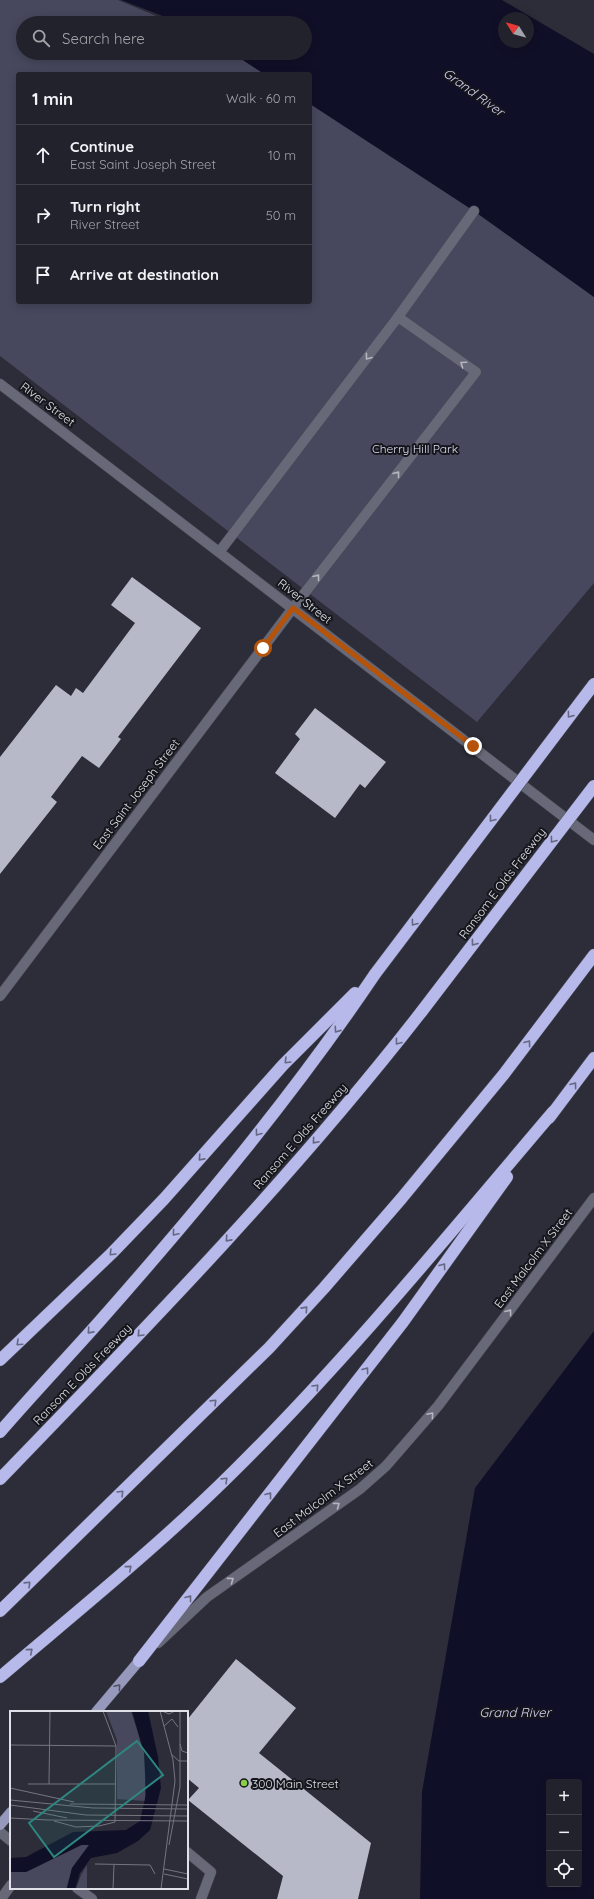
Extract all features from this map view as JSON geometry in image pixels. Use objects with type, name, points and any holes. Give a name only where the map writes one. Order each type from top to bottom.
[{"type":"highway","points":[[0,1432],[99,1322],[240,1157],[316,1058],[375,974],[594,684]]},
{"type":"highway","name":"Ransom E Olds Freeway","points":[[0,1479],[104,1372],[227,1240],[344,1107],[422,1011],[594,786]]},
{"type":"highway","points":[[0,1611],[269,1348],[401,1199],[504,1074],[594,955]]},
{"type":"highway","points":[[0,1360],[117,1248],[174,1188],[283,1066],[375,974]]},
{"type":"highway","points":[[139,1662],[403,1322],[553,1112],[594,1058]]},
{"type":"highway","points":[[0,1677],[159,1542],[276,1429],[344,1357],[553,1112]]},
{"type":"main road","name":"East Malcolm X Street","points":[[97,1711],[139,1662]]},
{"type":"main road","points":[[0,1825],[10,1813]]},
{"type":"street","points":[[220,552],[398,317],[474,211]]},
{"type":"street","name":"East Saint Joseph Street","points":[[0,996],[293,608],[476,372],[398,317]]},
{"type":"street","name":"River Street","points":[[0,384],[594,840]]},
{"type":"street","name":"East Malcolm X Street","points":[[139,1662],[207,1597],[360,1489],[386,1466],[438,1406],[594,1198]]},
{"type":"street","points":[[0,1832],[10,1840]]},
{"type":"street","points":[[188,1853],[211,1872],[201,1899]]},
{"type":"street","points":[[1,1899],[10,1886]]},
{"type":"street","points":[[78,1889],[92,1899]]},
{"type":"green space","name":"Cherry Hill Park","points":[[0,0],[118,0],[156,16],[16,16],[16,60],[247,60],[265,72],[16,72],[16,304],[312,304],[312,103],[474,211],[594,297],[594,583],[477,722],[0,356]]},
{"type":"water","name":"Grand River","points":[[121,0],[502,0],[522,12],[498,12],[498,48],[534,48],[534,19],[594,54],[594,297],[474,211],[312,105],[312,72],[261,72],[243,60],[312,60],[312,16],[163,16]]},
{"type":"water","name":"Grand River","points":[[594,1331],[594,1899],[420,1899],[422,1792],[475,1488]]},
{"type":"building","points":[[132,577],[201,628],[118,737],[121,739],[99,768],[82,756],[51,797],[57,802],[0,874],[0,757],[56,685],[71,696],[76,688],[83,693],[135,623],[111,605]]},
{"type":"building","points":[[315,708],[386,762],[365,788],[360,784],[335,818],[275,773],[300,739],[295,734]]},
{"type":"building","name":"300 Main Street","points":[[236,1659],[296,1708],[259,1753],[371,1843],[358,1899],[277,1899],[283,1876],[188,1800],[199,1788],[188,1779],[188,1719]]},
{"type":"place","name":"300 Main Street","points":[[244,1783]]},
{"type":"route","points":[[263,648],[293,608],[473,746]]}]
